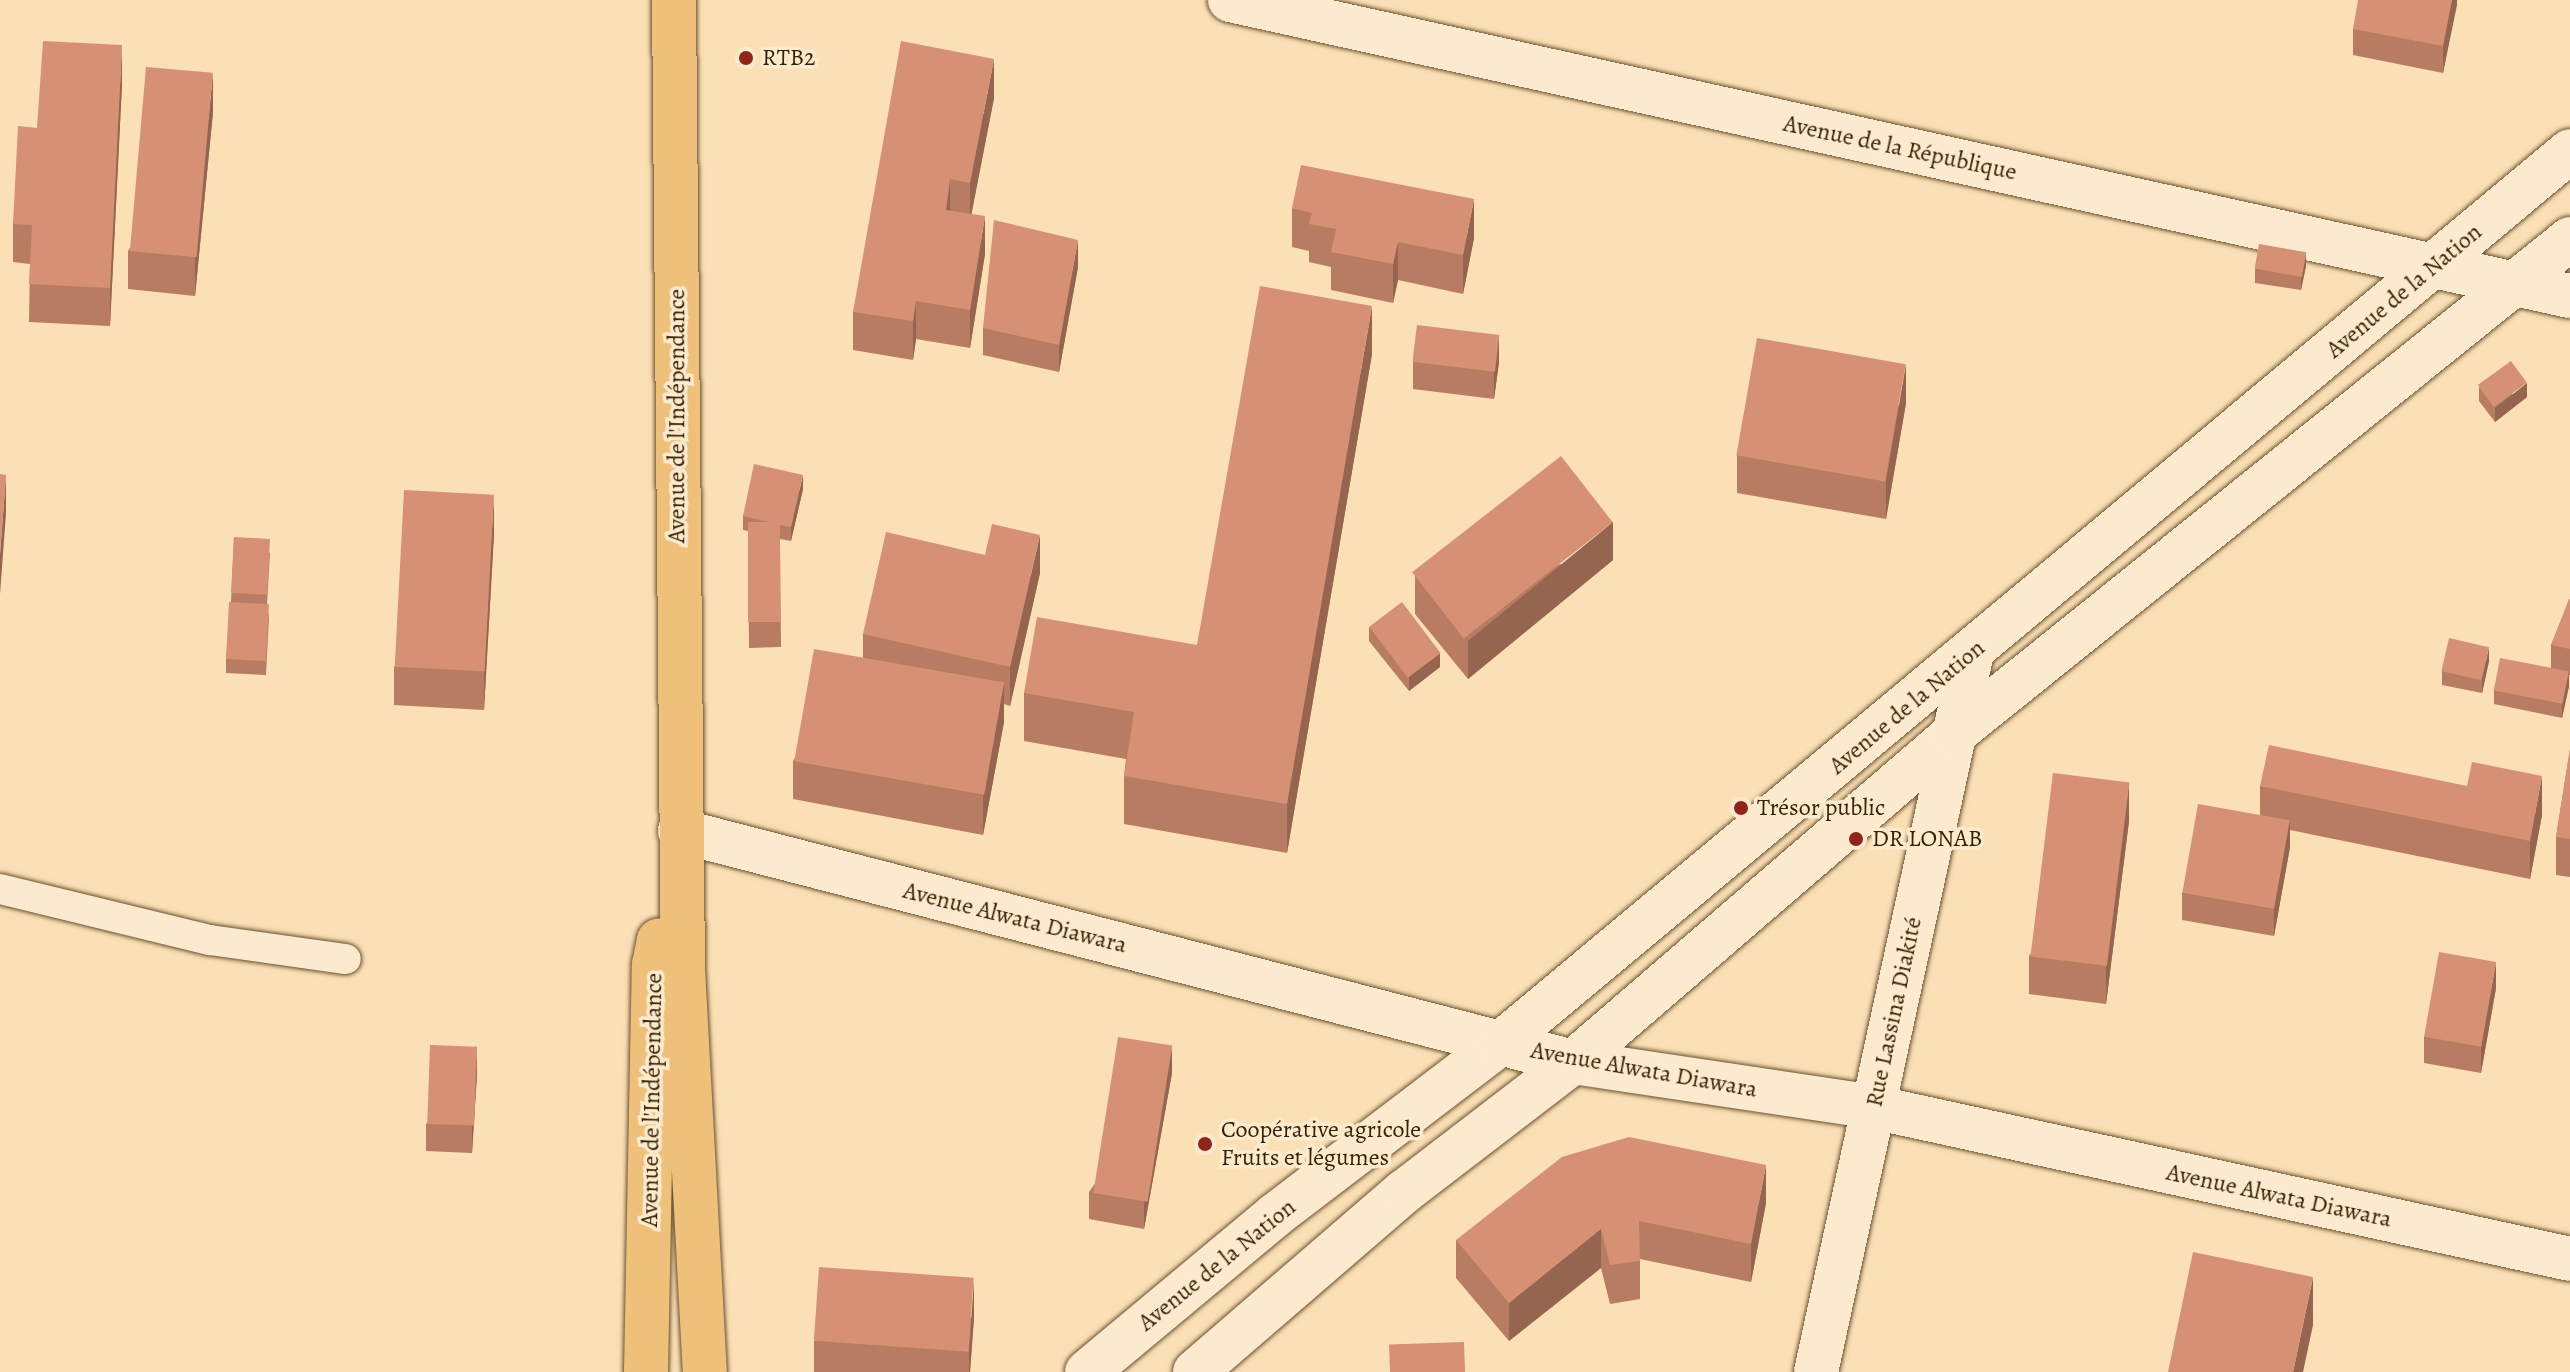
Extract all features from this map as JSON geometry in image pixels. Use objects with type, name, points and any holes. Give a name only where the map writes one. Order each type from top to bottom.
[{"type":"highway","name":"Avenue de l'Indépendance","points":[[674,0],[680,831],[705,1372]]},
{"type":"highway","name":"Avenue de l'Indépendance","points":[[646,1372],[654,965],[680,831]]},
{"type":"street","name":"Avenue de la République","points":[[1230,0],[2570,296]]},
{"type":"street","name":"Avenue de la Nation","points":[[1087,1372],[1274,1216],[1501,1043],[2570,151]]},
{"type":"street","points":[[1195,1372],[1405,1191],[1573,1062],[1955,733],[2570,239]]},
{"type":"street","name":"Rue Lassina Diakité","points":[[1816,1372],[1972,652]]},
{"type":"street","name":"Avenue Alwata Diawara","points":[[680,831],[1573,1062],[1873,1107],[2570,1259]]},
{"type":"lane","points":[[0,889],[210,940],[346,959]]},
{"type":"building","points":[[2358,0],[2452,0],[2443,46],[2353,29]]},
{"type":"building","points":[[43,41],[122,45],[110,288],[29,284],[32,225],[13,224],[18,126],[37,128]]},
{"type":"building","points":[[901,41],[994,59],[970,183],[950,179],[946,210],[985,216],[970,310],[916,301],[913,321],[853,312]]},
{"type":"building","points":[[146,67],[213,73],[197,257],[130,251]]},
{"type":"building","points":[[1301,165],[1474,199],[1463,255],[1398,242],[1393,264],[1331,252],[1336,229],[1309,224],[1312,213],[1292,208]]},
{"type":"building","points":[[994,220],[1078,240],[1059,345],[983,328]]},
{"type":"building","points":[[2259,244],[2306,252],[2302,277],[2255,269]]},
{"type":"building","points":[[1260,286],[1372,306],[1287,804],[1124,776],[1134,712],[1024,693],[1037,617],[1197,645]]},
{"type":"building","points":[[1417,325],[1499,335],[1495,372],[1412,362]]},
{"type":"building","points":[[1757,338],[1906,364],[1885,481],[1736,455]]},
{"type":"building","points":[[2511,361],[2527,383],[2494,407],[2478,385]]},
{"type":"building","points":[[1561,456],[1613,522],[1464,639],[1412,572]]},
{"type":"building","points":[[754,464],[803,475],[791,527],[780,525],[780,522],[743,516]]},
{"type":"building","points":[[0,474],[6,475],[0,555]]},
{"type":"building","points":[[404,490],[494,495],[485,671],[395,667]]},
{"type":"building","points":[[748,522],[780,522],[780,622],[748,622]]},
{"type":"building","points":[[992,524],[1040,535],[1010,667],[863,634],[886,532],[985,555]]},
{"type":"building","points":[[234,537],[270,539],[267,595],[231,593]]},
{"type":"building","points":[[2570,599],[2570,649],[2551,645]]},
{"type":"building","points":[[229,602],[269,604],[266,661],[226,659]]},
{"type":"building","points":[[1402,602],[1441,653],[1408,678],[1369,627]]},
{"type":"building","points":[[2449,638],[2489,647],[2481,680],[2441,671]]},
{"type":"building","points":[[814,649],[1004,683],[984,795],[794,761]]},
{"type":"building","points":[[2500,658],[2569,671],[2562,704],[2494,690]]},
{"type":"building","points":[[2269,745],[2467,786],[2472,762],[2542,776],[2530,841],[2260,786]]},
{"type":"building","points":[[2570,749],[2570,839],[2556,837]]},
{"type":"building","points":[[2053,773],[2129,782],[2107,966],[2030,957]]},
{"type":"building","points":[[2198,804],[2290,820],[2274,909],[2182,893]]},
{"type":"building","points":[[2439,952],[2496,962],[2481,1047],[2424,1037]]},
{"type":"building","points":[[1118,1037],[1172,1046],[1148,1202],[1093,1193]]},
{"type":"building","points":[[430,1045],[477,1047],[474,1126],[427,1124]]},
{"type":"building","points":[[1629,1137],[1766,1165],[1751,1244],[1639,1221],[1640,1261],[1610,1265],[1601,1229],[1509,1303],[1456,1240],[1562,1157]]},
{"type":"building","points":[[2193,1252],[2313,1277],[2293,1372],[2168,1372]]},
{"type":"building","points":[[819,1267],[974,1278],[968,1352],[814,1341]]},
{"type":"building","points":[[1464,1342],[1465,1372],[1390,1372],[1389,1345]]},
{"type":"place","name":"RTB2","points":[[746,58]]},
{"type":"place","name":"Trésor public","points":[[1741,808]]},
{"type":"place","name":"DR LONAB","points":[[1856,839]]},
{"type":"place","name":"Coopérative agricole Fruits et légumes","points":[[1205,1144]]}]
